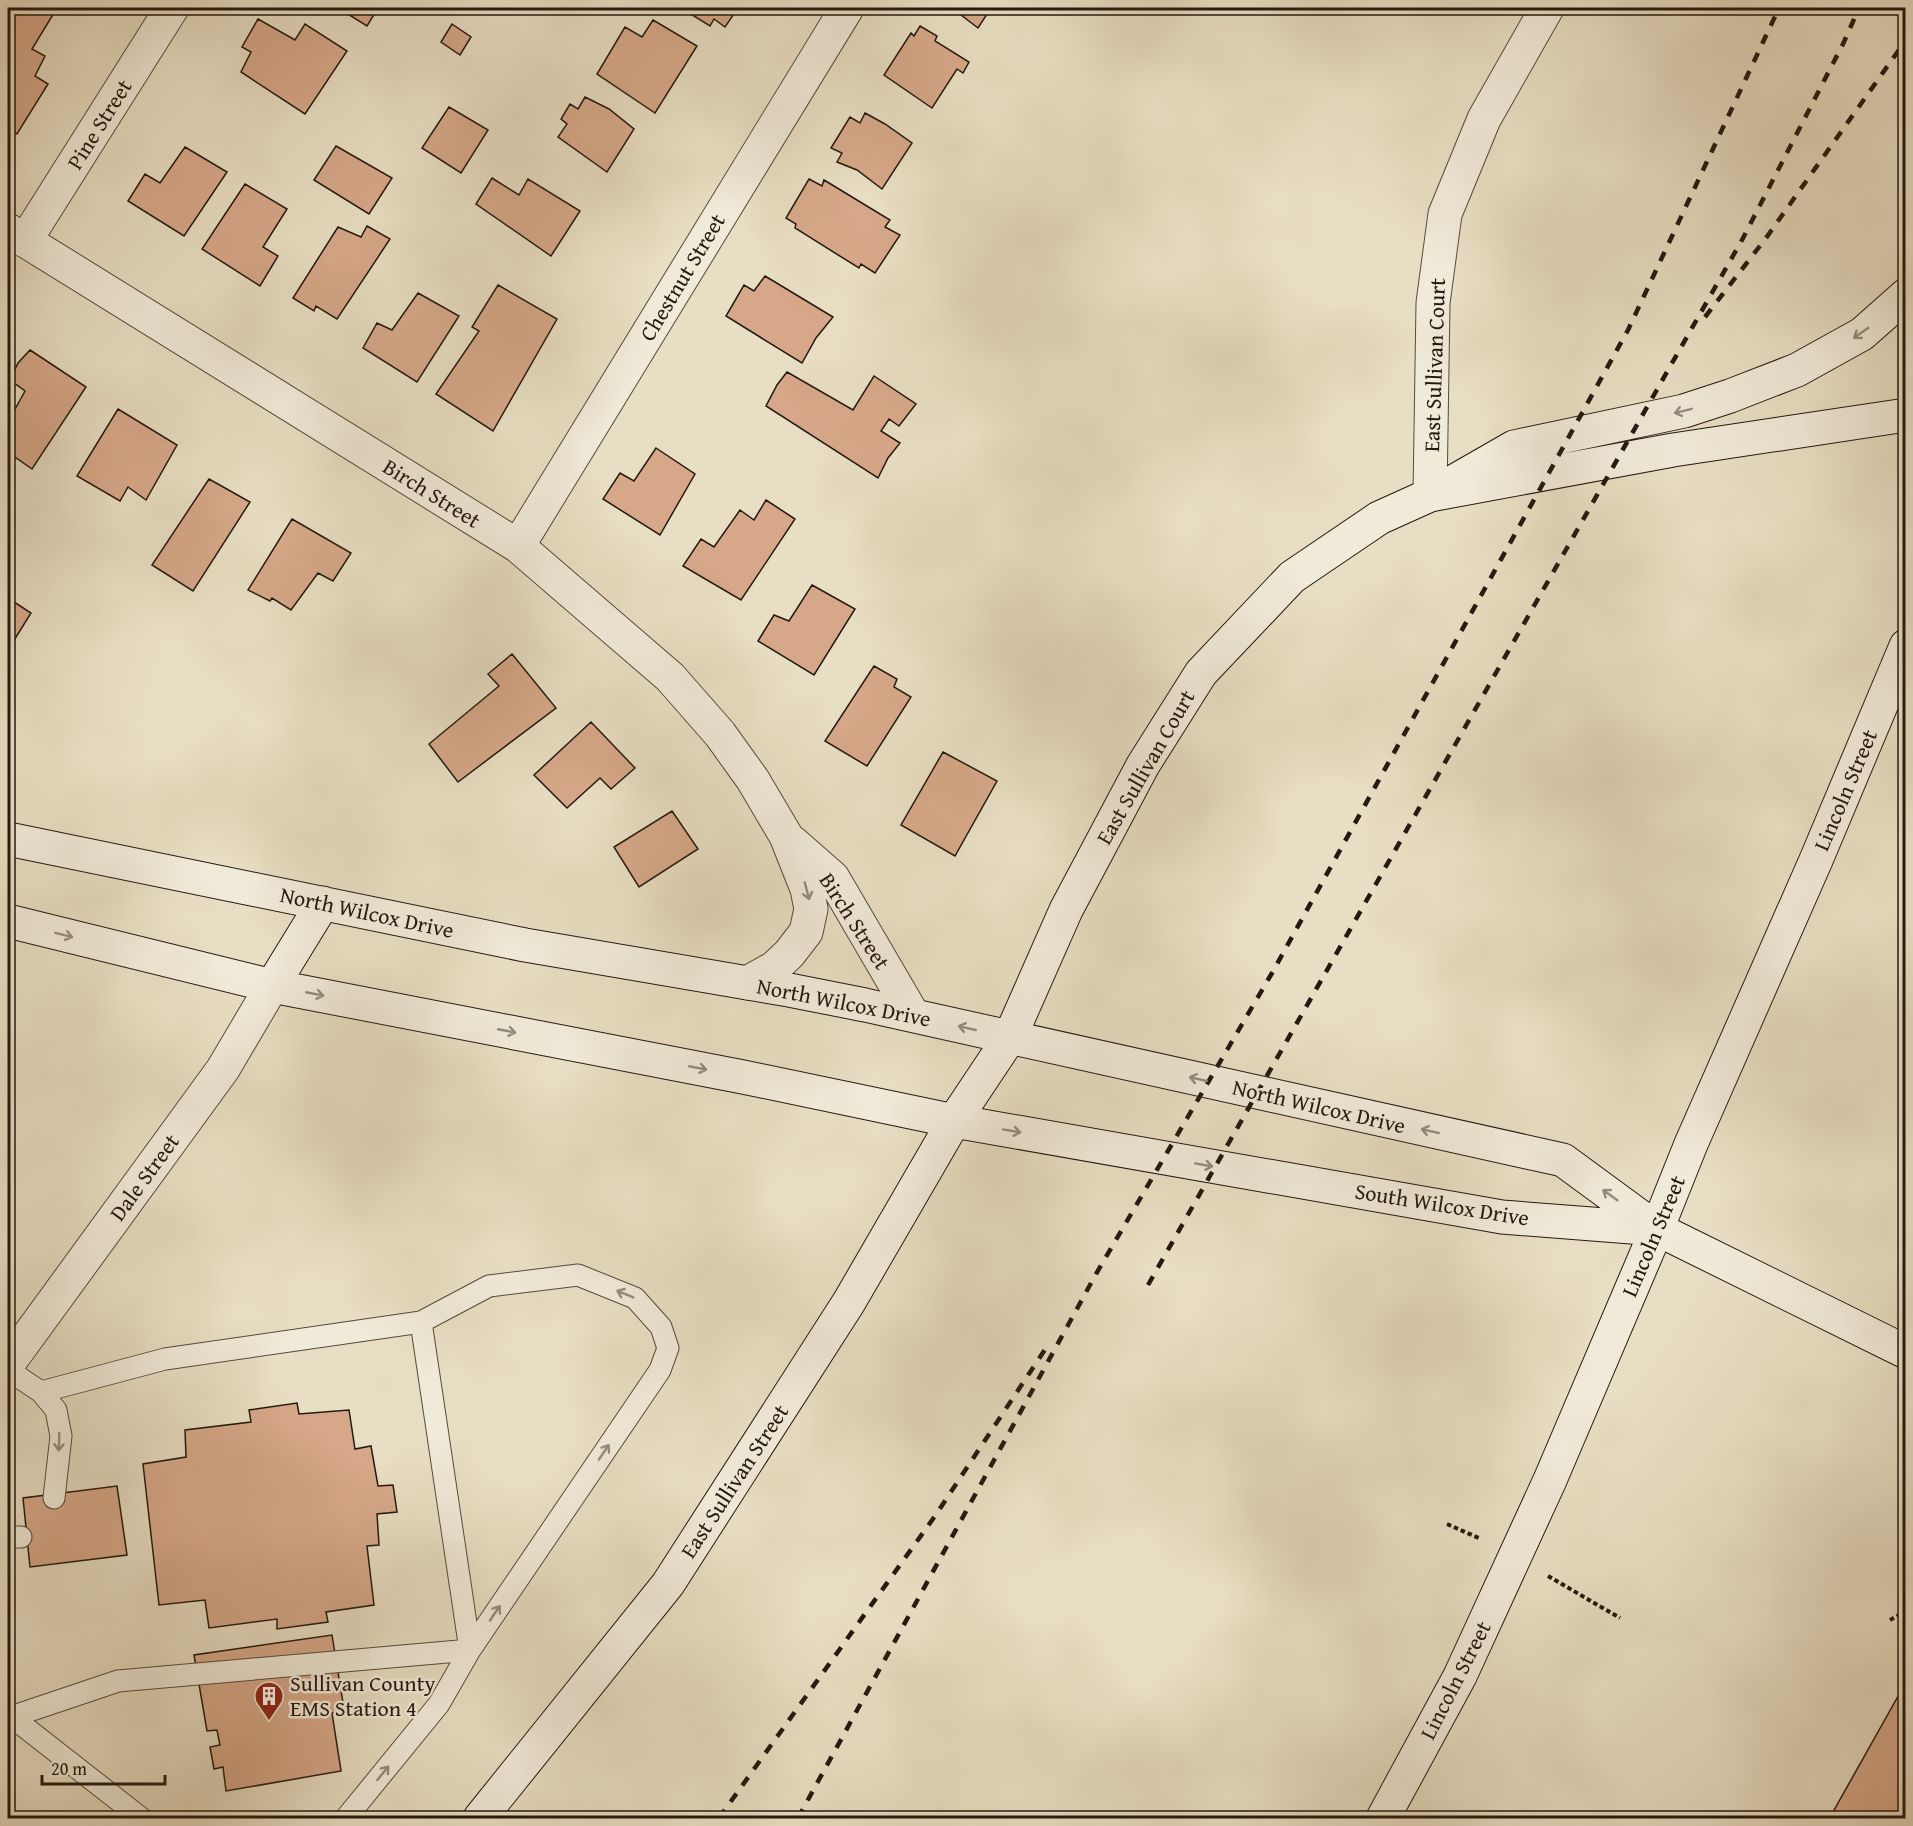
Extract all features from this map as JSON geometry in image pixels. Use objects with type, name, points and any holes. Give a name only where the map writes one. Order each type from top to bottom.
[{"type":"main road","name":"Pine Street","points":[[16,236],[172,8]]},
{"type":"main road","name":"Chestnut Street","points":[[518,546],[847,8]]},
{"type":"main road","name":"East Sullivan Court","points":[[1430,495],[1433,303],[1445,214],[1484,119],[1547,8]]},
{"type":"main road","name":"Birch Street","points":[[16,236],[518,546],[670,677],[720,734],[753,780],[786,836],[807,889],[811,909],[806,932],[789,954],[774,968],[747,983]]},
{"type":"main road","points":[[1430,495],[1514,447],[1684,411],[1731,396],[1797,370],[1862,334],[1905,296]]},
{"type":"main road","name":"East Sullivan Court","points":[[954,1121],[1010,1037],[1071,899],[1143,765],[1201,673],[1292,578],[1379,518],[1430,495],[1673,450],[1905,415]]},
{"type":"main road","name":"Lincoln Street","points":[[1383,1818],[1460,1676],[1550,1480],[1691,1144],[1903,660]]},
{"type":"main road","name":"Birch Street","points":[[786,836],[833,878],[912,1016]]},
{"type":"main road","name":"North Wilcox Drive","points":[[8,839],[525,945],[747,983],[912,1016],[1563,1160],[1657,1229]]},
{"type":"main road","name":"Dale Street","points":[[8,1364],[223,1069],[322,903]]},
{"type":"main road","points":[[8,921],[272,986],[743,1077],[954,1121]]},
{"type":"main road","name":"South Wilcox Drive","points":[[954,1121],[1502,1217],[1657,1229],[1905,1352]]},
{"type":"main road","name":"East Sullivan Street","points":[[480,1818],[668,1584],[849,1302],[954,1121]]},
{"type":"lane","points":[[41,1392],[165,1359],[421,1322],[489,1286],[578,1275],[635,1298],[661,1327],[668,1348],[660,1370],[470,1650],[439,1704],[346,1818]]},
{"type":"lane","points":[[421,1322],[470,1650]]},
{"type":"lane","points":[[8,1370],[41,1392],[56,1410],[61,1436],[54,1498]]},
{"type":"lane","points":[[9,1716],[118,1681],[470,1650]]},
{"type":"lane","points":[[9,1716],[141,1818]]},
{"type":"path","points":[[1890,1620],[1905,1611]]},
{"type":"building","points":[[10,8],[57,8],[32,49],[45,56],[35,76],[48,84],[17,134],[8,127],[8,11]]},
{"type":"building","points":[[338,8],[378,8],[367,26]]},
{"type":"building","points":[[681,8],[738,8],[725,27],[714,19],[710,26]]},
{"type":"building","points":[[952,8],[991,8],[978,28]]},
{"type":"building","points":[[258,19],[295,40],[305,24],[347,51],[305,114],[241,72],[251,52],[242,47]]},
{"type":"building","points":[[653,20],[697,46],[655,113],[597,74],[625,27],[642,37]]},
{"type":"building","points":[[452,24],[471,37],[460,55],[441,42]]},
{"type":"building","points":[[920,26],[937,36],[935,41],[969,62],[963,73],[957,69],[932,108],[884,75],[911,33],[914,36]]},
{"type":"building","points":[[585,97],[609,109],[634,129],[607,172],[558,137],[567,124],[561,119],[570,104],[578,109]]},
{"type":"building","points":[[449,107],[488,130],[461,173],[422,148]]},
{"type":"building","points":[[865,113],[912,143],[882,189],[857,170],[837,162],[842,153],[831,148],[850,117],[860,123]]},
{"type":"building","points":[[336,146],[392,178],[369,214],[314,180]]},
{"type":"building","points":[[185,147],[227,172],[184,236],[128,201],[145,174],[160,183]]},
{"type":"building","points":[[492,178],[519,195],[528,179],[580,211],[551,256],[476,204]]},
{"type":"building","points":[[809,179],[822,186],[824,180],[890,220],[885,227],[900,235],[875,273],[861,264],[859,268],[795,228],[796,224],[786,218]]},
{"type":"building","points":[[245,184],[287,209],[263,247],[278,256],[260,286],[202,249]]},
{"type":"building","points":[[367,226],[390,239],[337,319],[316,306],[314,311],[293,298],[338,227],[361,237]]},
{"type":"building","points":[[765,276],[833,317],[816,338],[802,363],[726,316],[744,285],[754,291]]},
{"type":"building","points":[[498,285],[557,319],[493,431],[436,394],[479,331],[472,327]]},
{"type":"building","points":[[418,293],[459,316],[417,382],[363,348],[377,323],[392,330]]},
{"type":"building","points":[[30,350],[86,387],[32,469],[8,452],[8,422],[25,391],[10,380],[18,363]]},
{"type":"building","points":[[787,372],[853,410],[874,376],[916,404],[899,426],[889,419],[881,431],[900,443],[888,458],[878,478],[766,406]]},
{"type":"building","points":[[118,409],[177,445],[146,500],[128,487],[120,501],[77,476]]},
{"type":"building","points":[[656,448],[695,474],[660,535],[603,499],[620,473],[634,481]]},
{"type":"building","points":[[209,479],[250,502],[193,591],[152,565]]},
{"type":"building","points":[[766,500],[795,519],[741,600],[683,566],[701,539],[714,547],[740,510],[754,520]]},
{"type":"building","points":[[292,519],[351,553],[333,581],[318,573],[291,610],[272,598],[270,601],[248,590]]},
{"type":"building","points":[[812,585],[855,609],[814,675],[758,641],[774,615],[789,621]]},
{"type":"building","points":[[8,598],[31,613],[8,650]]},
{"type":"building","points":[[512,654],[556,708],[458,782],[429,744],[499,686],[488,674]]},
{"type":"building","points":[[874,666],[897,679],[894,687],[911,697],[867,766],[825,741]]},
{"type":"building","points":[[591,722],[635,768],[611,789],[600,778],[567,808],[534,775]]},
{"type":"building","points":[[943,752],[997,781],[955,856],[901,825]]},
{"type":"building","points":[[672,811],[698,849],[639,887],[614,847]]},
{"type":"building","points":[[297,1403],[299,1414],[349,1410],[355,1449],[371,1446],[378,1486],[393,1485],[397,1512],[377,1514],[379,1545],[367,1546],[374,1605],[326,1612],[328,1622],[277,1629],[277,1619],[209,1628],[205,1600],[159,1605],[143,1464],[186,1457],[185,1430],[251,1422],[249,1410]]},
{"type":"building","points":[[117,1486],[127,1555],[30,1567],[23,1498]]},
{"type":"building","name":"Sullivan County EMS Station 4","points":[[332,1635],[344,1709],[332,1713],[341,1771],[226,1791],[223,1767],[214,1769],[210,1747],[220,1745],[217,1730],[207,1731],[194,1655]]},
{"type":"building","points":[[1906,1682],[1906,1818],[1845,1818],[1833,1812]]},
{"type":"railway","points":[[798,1818],[1096,1274],[1272,973],[1628,330],[1779,8]]},
{"type":"railway","points":[[1148,1285],[1742,240],[1843,44],[1859,8]]},
{"type":"railway","points":[[1705,317],[1766,238],[1906,40]]},
{"type":"railway","points":[[719,1818],[935,1516],[1046,1348]]},
{"type":"place","name":"Sullivan County EMS Station 4","points":[[269,1722]]}]
